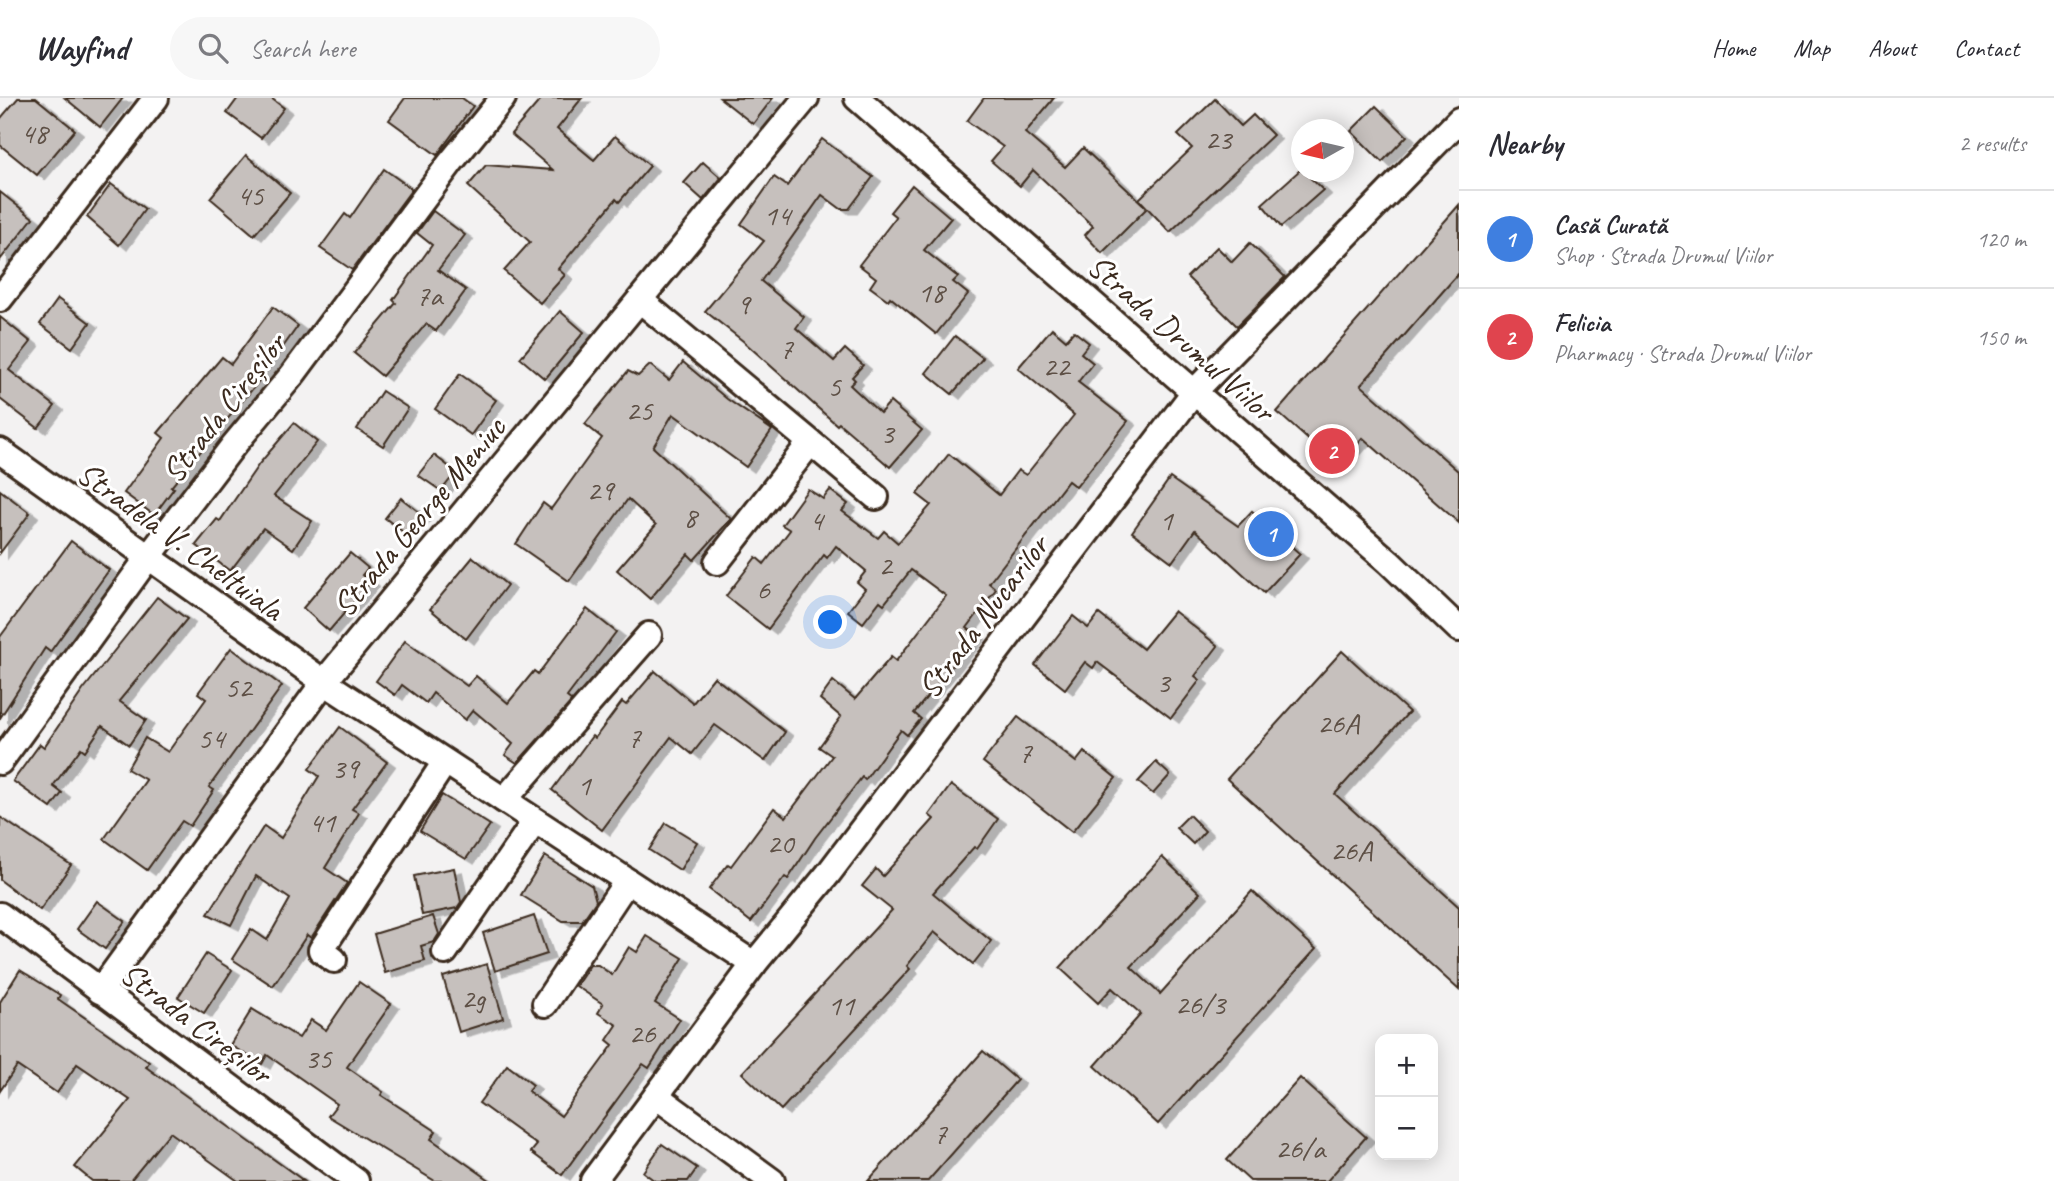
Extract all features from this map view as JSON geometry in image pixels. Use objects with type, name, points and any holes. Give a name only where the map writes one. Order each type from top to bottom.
[{"type":"street","points":[[0,299],[156,98]]},
{"type":"street","name":"Strada Cireșilor","points":[[0,761],[147,559],[233,446],[293,374],[451,162],[503,98]]},
{"type":"street","name":"Strada George Meniuc","points":[[100,991],[324,682],[806,98]]},
{"type":"street","name":"Strada Drumul Viilor","points":[[858,98],[1389,562],[1459,629]]},
{"type":"street","name":"Strada Nucarilor","points":[[593,1181],[754,964],[828,874],[1194,392],[1459,120]]},
{"type":"street","points":[[640,300],[876,497]]},
{"type":"street","points":[[717,562],[810,443]]},
{"type":"street","name":"Stradela V. Cheltuiala","points":[[0,451],[147,559],[324,682],[754,964]]},
{"type":"street","points":[[504,800],[649,635]]},
{"type":"street","points":[[334,960],[321,950],[445,762]]},
{"type":"street","points":[[445,952],[535,821]]},
{"type":"street","points":[[545,1004],[627,881]]},
{"type":"street","name":"Strada Cireșilor","points":[[0,915],[356,1181]]},
{"type":"street","points":[[656,1096],[772,1181]]},
{"type":"building","points":[[18,98],[36,98],[75,130],[37,175],[0,145],[0,119]]},
{"type":"building","points":[[65,98],[123,98],[100,127]]},
{"type":"building","points":[[238,98],[271,98],[284,108],[261,138],[227,113]]},
{"type":"building","points":[[405,98],[462,98],[473,106],[437,155],[389,120]]},
{"type":"building","points":[[542,98],[582,98],[557,129],[594,160],[615,136],[650,166],[619,202],[616,199],[558,269],[565,275],[540,303],[504,271],[530,242],[468,186],[486,165],[553,170],[511,134]]},
{"type":"building","points":[[720,98],[773,98],[753,124]]},
{"type":"building","points":[[984,98],[1054,98],[1025,133],[1065,167],[1083,148],[1147,208],[1102,253],[1085,235],[1093,226],[1033,170],[1020,186],[991,161],[1003,147],[967,121]]},
{"type":"building","points":[[1215,99],[1241,126],[1253,115],[1273,135],[1170,232],[1139,199],[1192,148],[1178,135]]},
{"type":"building","points":[[1376,106],[1407,136],[1382,162],[1354,134],[1354,128]]},
{"type":"building","points":[[822,139],[873,177],[849,209],[841,209],[822,195],[761,281],[804,317],[796,328],[834,361],[845,349],[863,365],[852,377],[855,380],[850,385],[880,413],[890,402],[922,430],[890,467],[705,311],[764,241],[741,224],[774,177],[787,186]]},
{"type":"building","points":[[246,155],[290,193],[254,235],[210,198]]},
{"type":"building","points":[[703,162],[721,178],[703,200],[684,183]]},
{"type":"building","points":[[384,169],[412,189],[352,270],[320,248],[345,214],[350,218]]},
{"type":"building","points":[[1291,178],[1291,182],[1315,182],[1323,190],[1281,227],[1262,204]]},
{"type":"building","points":[[111,184],[145,209],[119,245],[87,217]]},
{"type":"building","points":[[912,185],[951,218],[924,250],[958,277],[953,282],[968,294],[936,334],[890,297],[888,300],[870,287],[876,278],[859,265],[896,217],[890,212]]},
{"type":"building","points":[[0,192],[33,218],[0,260]]},
{"type":"building","points":[[1459,205],[1459,273],[1361,385],[1459,472],[1459,523],[1363,438],[1338,466],[1277,412]]},
{"type":"building","points":[[433,211],[465,235],[438,270],[466,290],[436,331],[426,324],[382,376],[354,353],[396,303],[393,300],[432,245],[417,233]]},
{"type":"building","points":[[1250,243],[1285,277],[1237,326],[1187,277],[1217,247],[1232,262]]},
{"type":"building","points":[[58,299],[90,323],[72,348],[40,324]]},
{"type":"building","points":[[273,307],[298,326],[255,386],[171,487],[174,488],[154,515],[124,493],[164,438],[158,433],[222,357],[231,364]]},
{"type":"building","points":[[560,311],[584,332],[545,379],[520,358]]},
{"type":"building","points":[[0,317],[31,342],[9,370],[55,406],[38,428],[0,399]]},
{"type":"building","points":[[1052,328],[1066,340],[1074,331],[1089,343],[1081,353],[1093,363],[1078,382],[1128,421],[1076,487],[1068,481],[989,583],[996,589],[967,628],[977,635],[914,713],[921,719],[907,735],[901,730],[865,780],[862,777],[815,838],[788,879],[785,877],[751,922],[709,889],[728,864],[731,866],[774,808],[786,817],[832,756],[819,747],[841,717],[820,699],[833,681],[855,699],[891,657],[896,661],[946,596],[911,570],[884,604],[880,601],[863,623],[848,611],[865,589],[857,582],[866,571],[836,546],[827,558],[824,555],[768,629],[726,596],[756,557],[764,564],[790,530],[782,525],[808,489],[823,499],[830,490],[848,504],[842,511],[878,538],[884,531],[898,543],[931,505],[917,494],[949,454],[999,495],[1018,470],[1026,475],[1074,415],[1018,368]]},
{"type":"building","points":[[955,336],[983,358],[952,394],[926,373]]},
{"type":"building","points":[[683,362],[727,399],[772,430],[746,467],[673,414],[653,447],[731,519],[694,560],[688,554],[650,599],[617,570],[656,525],[628,499],[569,581],[516,544],[543,503],[551,509],[602,438],[585,424],[628,371],[638,376],[650,365],[669,380]]},
{"type":"building","points":[[460,374],[496,400],[471,435],[435,409]]},
{"type":"building","points":[[382,391],[408,408],[383,446],[357,429]]},
{"type":"building","points":[[294,423],[317,442],[274,496],[312,521],[293,549],[263,528],[230,571],[196,545],[217,519],[220,521],[259,464]]},
{"type":"building","points":[[434,455],[456,472],[441,491],[418,475]]},
{"type":"building","points":[[1170,478],[1238,526],[1252,511],[1300,554],[1264,593],[1195,530],[1172,562],[1132,532]]},
{"type":"building","points":[[0,490],[30,513],[0,553]]},
{"type":"building","points":[[401,498],[423,515],[407,535],[385,518]]},
{"type":"building","points":[[71,541],[109,570],[50,652],[45,648],[0,718],[0,637]]},
{"type":"building","points":[[350,553],[368,568],[362,575],[371,582],[329,631],[303,608]]},
{"type":"building","points":[[473,557],[507,585],[466,639],[430,609]]},
{"type":"building","points":[[157,597],[187,619],[119,701],[146,720],[129,745],[102,726],[85,751],[81,748],[53,786],[62,793],[51,808],[13,781],[40,744],[44,747],[83,690]]},
{"type":"building","points":[[587,609],[616,632],[567,697],[572,701],[517,763],[505,755],[513,744],[473,710],[465,720],[433,693],[426,703],[402,685],[395,695],[376,681],[405,641],[467,686],[476,676],[508,703],[534,671],[538,674]]},
{"type":"building","points":[[1174,611],[1218,646],[1195,676],[1200,680],[1171,718],[1097,662],[1093,668],[1085,662],[1065,689],[1035,665],[1073,616],[1088,628],[1099,614],[1143,649]]},
{"type":"building","points":[[231,648],[282,686],[209,787],[214,790],[190,826],[182,821],[147,870],[104,839],[146,780],[127,769],[145,738],[168,752],[206,699],[198,693]]},
{"type":"building","points":[[1342,651],[1409,712],[1335,794],[1459,907],[1459,990],[1227,779]]},
{"type":"building","points":[[655,671],[693,703],[714,677],[785,732],[765,761],[715,725],[692,754],[671,737],[602,830],[552,790],[592,736],[595,738],[622,702],[626,705]]},
{"type":"building","points":[[1018,717],[1076,762],[1084,752],[1116,778],[1072,832],[983,762]]},
{"type":"building","points":[[340,727],[387,762],[352,809],[359,813],[325,868],[347,883],[311,938],[307,935],[273,986],[232,959],[251,929],[267,940],[290,899],[256,876],[231,925],[208,914],[264,826],[281,838],[319,776],[309,769]]},
{"type":"building","points":[[1156,762],[1170,775],[1153,794],[1138,782]]},
{"type":"building","points":[[951,785],[998,819],[977,849],[974,847],[933,893],[991,941],[973,964],[934,932],[907,966],[910,969],[781,1110],[742,1073],[892,910],[862,886],[876,869],[883,876],[934,819],[929,815]]},
{"type":"building","points":[[442,795],[490,825],[466,859],[420,831]]},
{"type":"building","points":[[1189,815],[1205,831],[1193,844],[1176,828]]},
{"type":"building","points":[[0,817],[71,865],[40,910],[0,880]]},
{"type":"building","points":[[666,823],[697,842],[680,870],[649,850]]},
{"type":"building","points":[[545,856],[592,886],[596,901],[582,921],[563,921],[521,895]]},
{"type":"building","points":[[1162,857],[1200,893],[1131,967],[1160,994],[1252,891],[1316,949],[1158,1124],[1095,1066],[1141,1014],[1112,988],[1098,1003],[1060,968]]},
{"type":"building","points":[[454,868],[461,902],[457,908],[422,915],[414,876]]},
{"type":"building","points":[[97,901],[125,921],[105,949],[77,929]]},
{"type":"building","points":[[433,916],[439,934],[434,942],[421,946],[425,961],[385,973],[374,934]]},
{"type":"building","points":[[534,916],[547,954],[495,971],[483,933]]},
{"type":"building","points":[[647,936],[683,958],[655,1003],[680,1019],[649,1068],[643,1064],[562,1175],[531,1152],[537,1145],[479,1103],[507,1065],[533,1085],[528,1091],[561,1116],[613,1045],[607,1040],[617,1025],[598,1013],[603,1004],[576,986],[590,965],[598,965],[612,975],[629,947],[637,952]]},
{"type":"building","points":[[206,954],[232,970],[204,1013],[178,997]]},
{"type":"building","points":[[487,964],[503,1018],[459,1032],[443,977]]},
{"type":"building","points":[[20,970],[60,995],[58,999],[149,1062],[146,1067],[304,1181],[238,1181],[170,1132],[130,1181],[92,1181],[75,1167],[130,1100],[77,1064],[57,1093],[17,1066],[0,1091],[0,1002]]},
{"type":"building","points":[[359,982],[391,1004],[347,1067],[383,1092],[381,1095],[436,1131],[431,1139],[491,1181],[435,1181],[328,1116],[337,1104],[267,1055],[262,1064],[230,1045],[252,1009],[299,1038],[311,1020],[326,1030]]},
{"type":"building","points":[[983,1051],[1017,1080],[928,1181],[868,1181]]},
{"type":"building","points":[[1300,1078],[1366,1137],[1327,1181],[1250,1181],[1227,1160]]},
{"type":"building","points":[[662,1144],[697,1168],[688,1181],[655,1181],[643,1172]]},
{"type":"place","name":"Felicia","points":[[1332,451]]},
{"type":"place","name":"Casă Curată","points":[[1271,534]]}]
